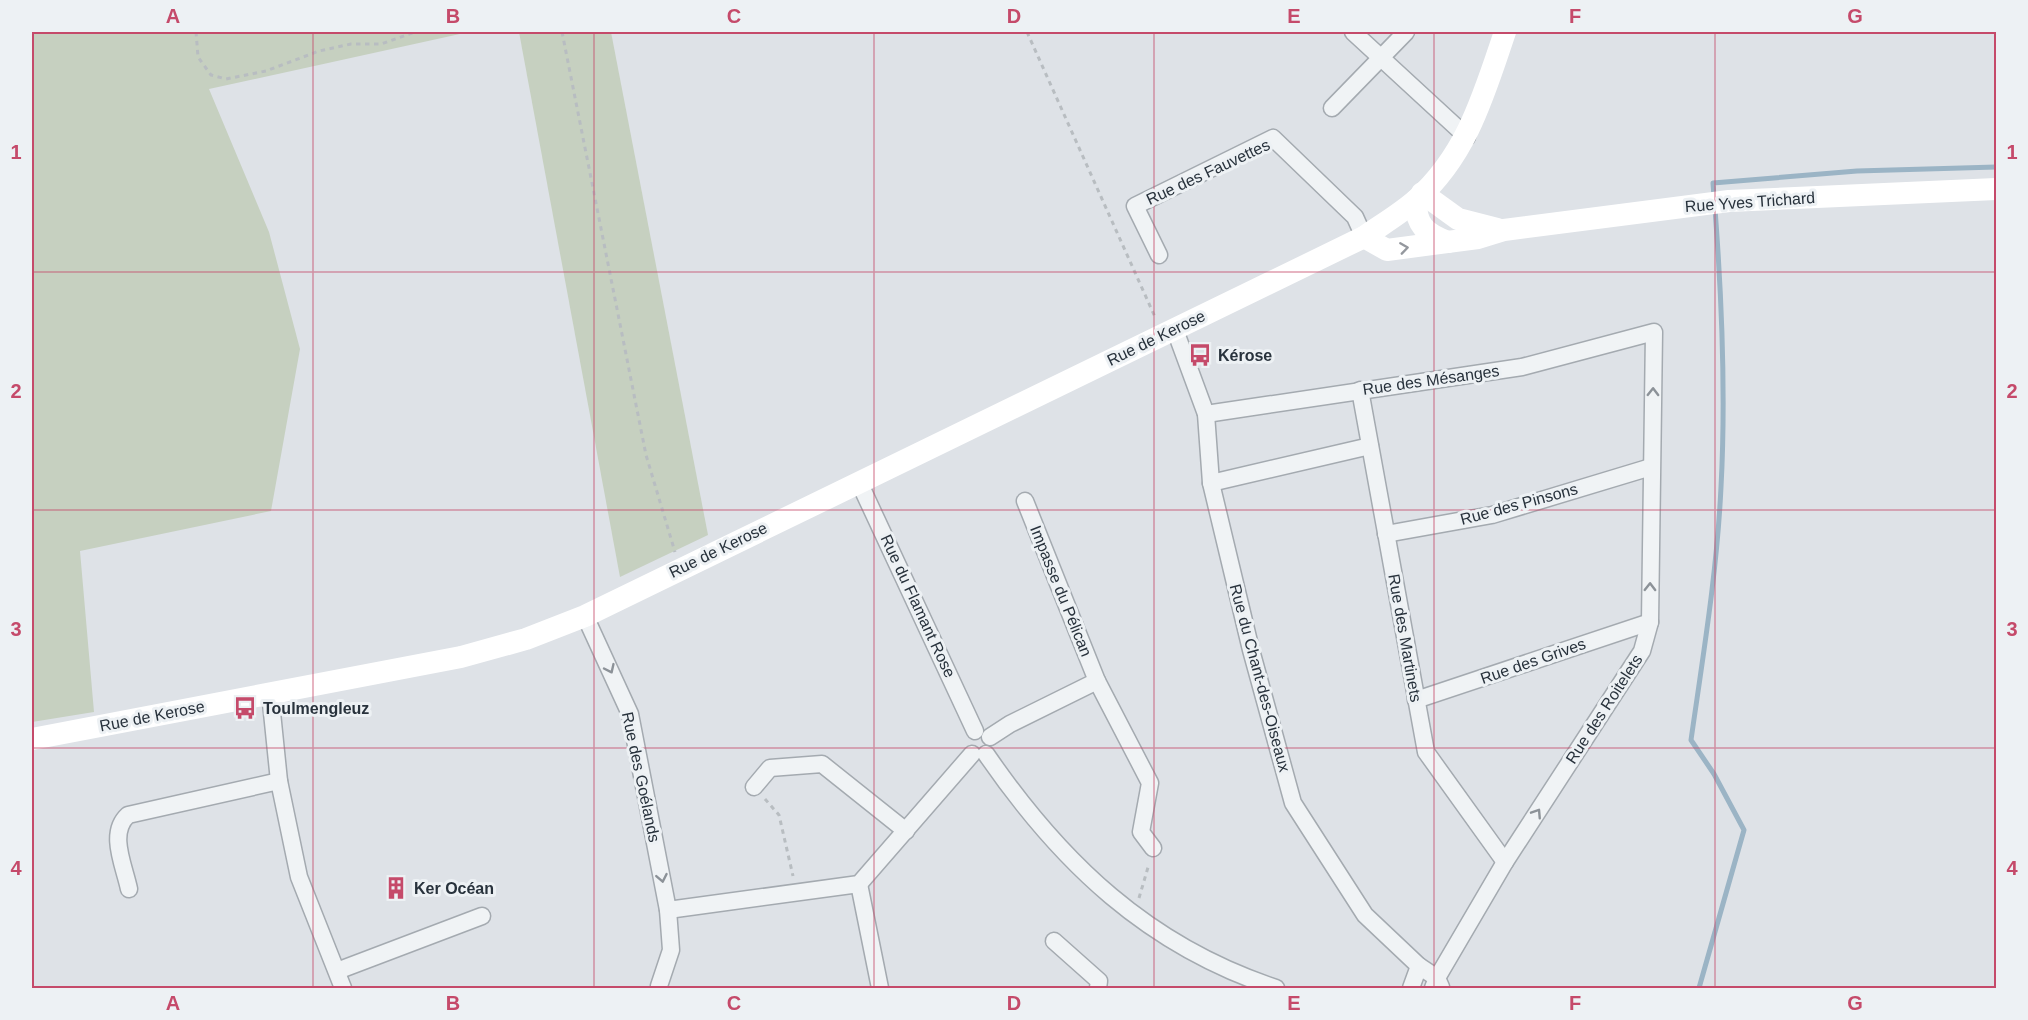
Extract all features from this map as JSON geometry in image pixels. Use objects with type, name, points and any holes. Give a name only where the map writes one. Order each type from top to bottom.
[{"type":"main road","name":"Rue de Kerose","points":[[32,739],[461,657],[526,639],[585,616],[1364,237],[1419,196],[1444,169],[1467,136],[1505,32]]},
{"type":"main road","name":"Rue Yves Trichard","points":[[1504,230],[1730,201],[1996,189]]},
{"type":"main road","points":[[1448,242],[1423,229],[1416,211],[1419,196],[1458,219],[1504,230]]},
{"type":"main road","points":[[1364,237],[1387,250],[1478,238],[1504,230]]},
{"type":"street","points":[[1353,32],[1467,136]]},
{"type":"street","points":[[1332,108],[1407,32]]},
{"type":"street","name":"Rue des Fauvettes","points":[[1159,255],[1136,206],[1273,138],[1355,217],[1364,237]]},
{"type":"street","name":"Rue du Chant-des-Oiseaux","points":[[1169,332],[1206,414],[1211,483],[1251,650],[1293,803],[1365,915],[1419,966]]},
{"type":"street","name":"Rue des Mésanges","points":[[1206,414],[1522,367],[1654,332]]},
{"type":"street","name":"Rue des Roitelets","points":[[1419,966],[1437,985],[1505,862],[1642,651],[1650,622],[1654,332]]},
{"type":"street","name":"Rue des Martinets","points":[[1360,390],[1426,752],[1505,862]]},
{"type":"street","points":[[1211,483],[1370,446]]},
{"type":"street","name":"Rue des Pinsons","points":[[1386,534],[1492,515],[1651,467]]},
{"type":"street","name":"Rue du Flamant Rose","points":[[859,482],[983,734]]},
{"type":"street","name":"Impasse du Pélican","points":[[1025,501],[1097,681],[1150,783],[1142,832],[1153,848]]},
{"type":"street","name":"Rue des Goélands","points":[[585,616],[630,714],[668,910],[671,950],[659,986]]},
{"type":"street","name":"Rue des Grives","points":[[1416,700],[1650,622]]},
{"type":"street","points":[[1097,681],[1010,724],[983,734],[970,734],[967,744],[979,754],[1061,851],[1091,881],[1132,914],[1212,963],[1276,988]]},
{"type":"street","points":[[270,693],[279,781],[298,877],[343,988]]},
{"type":"street","points":[[668,910],[859,884],[979,754],[992,747],[983,734]]},
{"type":"street","points":[[754,787],[770,768],[822,764],[906,831]]},
{"type":"street","points":[[129,889],[117,835],[122,821],[128,815],[279,781]]},
{"type":"street","points":[[859,884],[880,988]]},
{"type":"street","points":[[337,971],[482,916]]},
{"type":"street","points":[[1054,941],[1099,981],[1098,988]]},
{"type":"street","points":[[1411,988],[1419,966]]},
{"type":"path","points":[[196,32],[198,57],[212,75],[226,79],[266,71],[319,51],[351,44],[381,44],[415,32]]},
{"type":"path","points":[[562,32],[646,455],[680,568]]},
{"type":"path","points":[[1027,32],[1169,332]]},
{"type":"path","points":[[754,787],[780,815],[797,893]]},
{"type":"path","points":[[1132,914],[1153,848]]},
{"type":"green space","points":[[32,32],[469,32],[209,89],[269,232],[300,349],[271,511],[80,551],[94,712],[32,722]]},
{"type":"green space","points":[[519,32],[611,32],[708,535],[620,577]]},
{"type":"waterway","points":[[1714,197],[1713,183],[1857,171],[1996,167]]},
{"type":"waterway","points":[[1699,988],[1744,830],[1714,774],[1691,740],[1713,582],[1721,487],[1722,348],[1715,209]]},
{"type":"place","name":"Kérose","points":[[1200,355]]},
{"type":"place","name":"Toulmengleuz","points":[[245,708]]},
{"type":"place","name":"Ker Océan","points":[[396,888]]}]
